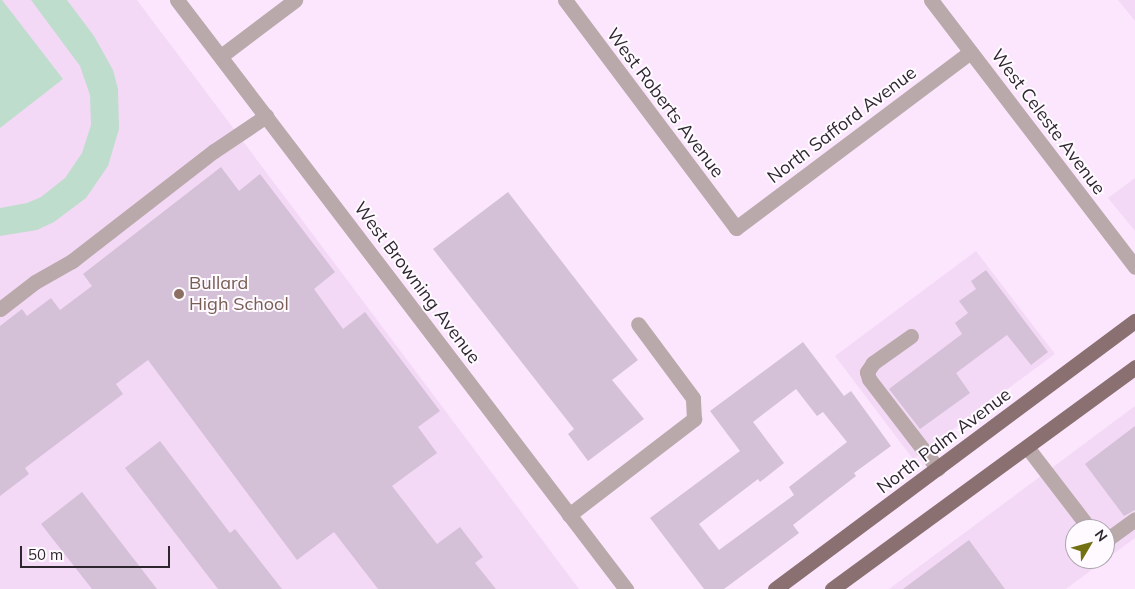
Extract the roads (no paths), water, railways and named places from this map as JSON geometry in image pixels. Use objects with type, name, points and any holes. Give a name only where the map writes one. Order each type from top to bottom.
[{"type":"main road","name":"North Palm Avenue","points":[[775,589],[1135,321]]},
{"type":"main road","points":[[832,589],[1135,367]]},
{"type":"street","name":"West Browning Avenue","points":[[177,0],[626,589]]},
{"type":"street","points":[[221,56],[295,0]]},
{"type":"street","name":"West Roberts Avenue","points":[[565,0],[736,228]]},
{"type":"street","name":"West Celeste Avenue","points":[[931,0],[1135,268]]},
{"type":"street","name":"North Safford Avenue","points":[[736,228],[970,52]]},
{"type":"street","points":[[0,309],[36,282],[72,261],[214,151],[266,116]]},
{"type":"street","points":[[569,515],[694,419],[693,398],[638,324]]},
{"type":"street","points":[[911,336],[874,363],[867,372],[869,379],[938,469]]},
{"type":"street","points":[[1027,447],[1082,519]]},
{"type":"street","points":[[1115,534],[1135,519]]},
{"type":"place","name":"Bullard High School","points":[[179,294]]}]
